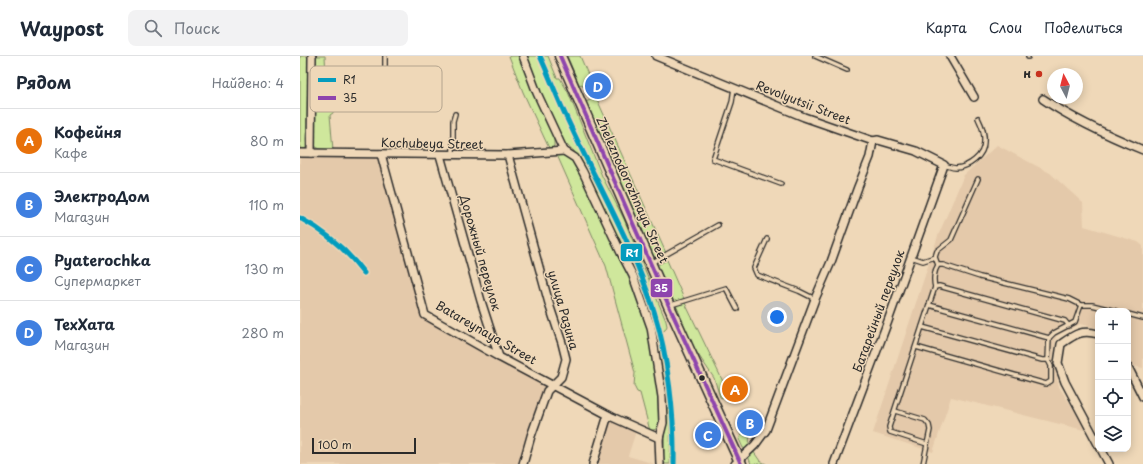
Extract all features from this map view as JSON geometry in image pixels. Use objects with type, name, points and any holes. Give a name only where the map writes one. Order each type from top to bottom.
[{"type":"main road","name":"Zheleznodorozhnaya Street","points":[[560,56],[738,462]]},
{"type":"street","points":[[312,56],[312,66]]},
{"type":"street","points":[[523,56],[537,93],[564,151],[575,158],[583,172],[633,276],[651,327],[662,397],[663,423],[659,438],[660,464]]},
{"type":"street","name":"Revolyutsii Street","points":[[656,56],[804,117],[873,141],[878,140],[916,151],[944,165]]},
{"type":"street","points":[[950,56],[974,98]]},
{"type":"street","points":[[1043,99],[1058,109],[1120,141],[1143,150]]},
{"type":"street","points":[[311,112],[311,153]]},
{"type":"street","points":[[738,462],[755,445],[766,430],[870,157],[873,141]]},
{"type":"street","name":"Kochubeya Street","points":[[300,153],[508,155],[564,151]]},
{"type":"street","name":"Batareynaya Street","points":[[381,154],[426,315],[553,386],[608,415],[659,438]]},
{"type":"street","name":"Дорожный переулок","points":[[440,155],[481,301],[499,357]]},
{"type":"street","name":"улица Разина","points":[[508,155],[566,359],[561,377],[547,391],[530,436],[523,464]]},
{"type":"street","name":"Батарейный переулок","points":[[834,464],[944,165]]},
{"type":"street","points":[[1095,333],[1077,333],[1060,344],[1058,363],[1065,382],[1095,438]]},
{"type":"street","points":[[1131,373],[1143,397]]},
{"type":"street","points":[[593,464],[608,415]]},
{"type":"street","points":[[1103,452],[1109,464]]},
{"type":"lane","points":[[815,56],[847,70]]},
{"type":"lane","points":[[734,88],[730,109],[713,159],[781,184]]},
{"type":"lane","points":[[453,155],[453,121],[455,114]]},
{"type":"lane","points":[[944,165],[955,168],[967,165],[979,156],[984,144],[983,129],[978,118]]},
{"type":"lane","points":[[927,444],[890,432],[889,427],[935,287],[934,281],[936,268],[938,265],[936,257],[937,251],[951,240],[978,179]]},
{"type":"lane","points":[[650,264],[718,225]]},
{"type":"lane","points":[[766,239],[754,268],[757,275],[799,291],[815,299]]},
{"type":"lane","points":[[911,257],[923,261],[936,257]]},
{"type":"lane","points":[[938,265],[942,264],[980,277],[1068,299],[1081,305],[1092,305],[1104,308]]},
{"type":"lane","points":[[935,287],[939,286],[1065,321],[1069,326]]},
{"type":"lane","points":[[669,306],[726,288],[737,309]]},
{"type":"lane","points":[[929,305],[1049,338]]},
{"type":"lane","points":[[916,347],[1046,384],[1051,381],[1052,373],[1048,360],[1049,338],[1054,333],[1075,322],[1081,305]]},
{"type":"lane","points":[[1131,315],[1143,318]]},
{"type":"lane","points":[[922,327],[1042,360],[1048,360]]},
{"type":"lane","points":[[895,411],[925,420],[929,425],[930,430],[923,464]]},
{"type":"shaded area","points":[[997,145],[1050,173],[1083,203],[1084,226],[1138,242],[1143,246],[1143,368],[1134,366],[1131,362],[1131,308],[1095,308],[1095,327],[1080,324],[1056,336],[1053,358],[1059,387],[1088,431],[951,397],[933,452],[873,433],[938,236],[964,175]]},
{"type":"shaded area","points":[[300,153],[381,154],[426,315],[553,385],[547,392],[523,464],[300,464]]},
{"type":"shaded area","points":[[612,417],[637,428],[628,456],[655,464],[593,464]]},
{"type":"green space","points":[[300,56],[308,56],[306,148],[300,151]]},
{"type":"green space","points":[[315,56],[325,56],[326,66],[315,66]]},
{"type":"green space","points":[[509,56],[521,56],[554,134],[554,146],[551,149],[548,146],[523,92]]},
{"type":"green space","points":[[526,56],[548,56],[557,78],[560,78],[568,92],[602,176],[624,219],[666,321],[667,326],[665,330],[658,334],[669,415],[670,464],[663,464],[665,425],[652,326],[578,159],[574,151],[562,141],[536,86]]},
{"type":"green space","points":[[567,56],[580,56],[592,84],[584,87],[582,84],[579,84]]},
{"type":"green space","points":[[596,97],[666,253],[654,257],[586,102]]},
{"type":"green space","points":[[315,112],[333,112],[330,115],[333,150],[320,149],[316,147],[314,143]]},
{"type":"green space","points":[[564,154],[573,159],[628,270],[649,325],[656,370],[659,422],[659,426],[656,429],[650,431],[640,393],[637,392],[634,386],[635,373],[606,266],[557,155]]},
{"type":"green space","points":[[667,260],[684,299],[674,302],[657,265]]},
{"type":"green space","points":[[685,303],[730,396],[724,399],[720,397],[714,378],[693,347],[676,305]]},
{"type":"green space","points":[[744,423],[749,439],[746,449],[743,448],[739,439],[742,434],[739,426]]},
{"type":"green space","points":[[753,451],[760,461],[766,464],[751,464],[748,456]]},
{"type":"transit line","name":"R1","points":[[540,56],[568,120],[627,241],[654,311],[663,347],[670,387],[674,464]]},
{"type":"transit line","name":"35","points":[[560,56],[669,306],[741,464]]},
{"type":"transit line","name":"R1","points":[[300,218],[335,242],[350,256],[364,273]]},
{"type":"place","name":"н","points":[[1039,74]]},
{"type":"place","name":"ТехХата","points":[[598,86]]},
{"type":"place","name":"Кофейня","points":[[735,389]]},
{"type":"place","name":"ЭлектроДом","points":[[750,423]]},
{"type":"place","name":"Pyaterochka","points":[[708,435]]}]
